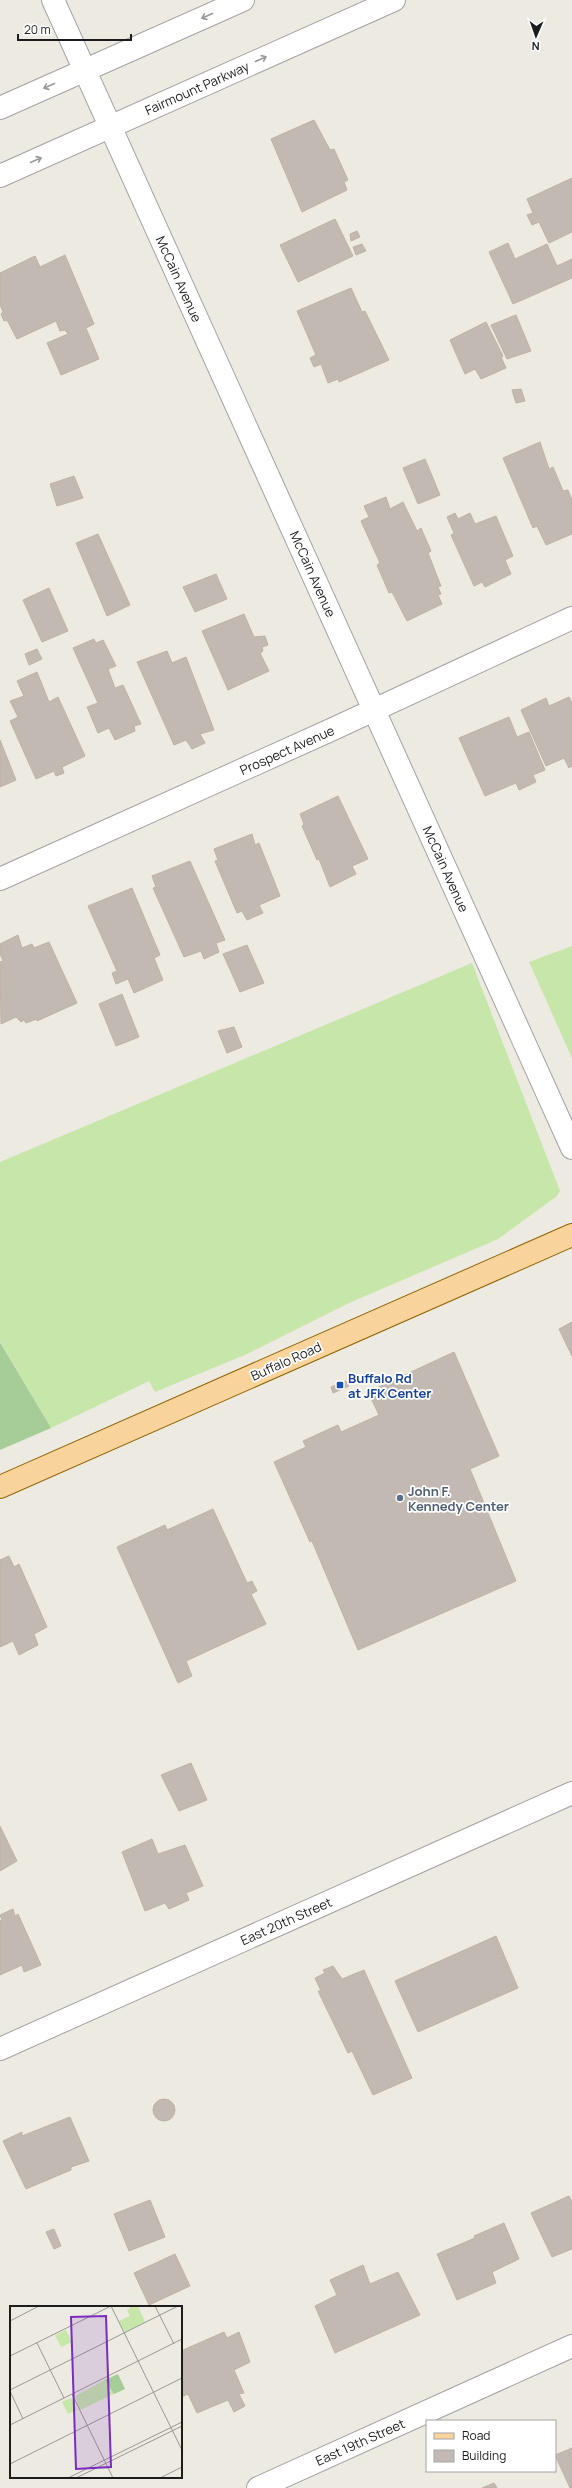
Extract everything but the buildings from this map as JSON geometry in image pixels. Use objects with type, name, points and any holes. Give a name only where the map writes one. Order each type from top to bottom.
[{"type":"main road","name":"Buffalo Road","points":[[0,1487],[572,1235]]},
{"type":"street","name":"McCain Avenue","points":[[53,0],[572,1148]]},
{"type":"street","points":[[0,108],[243,0]]},
{"type":"street","name":"Fairmount Parkway","points":[[0,176],[394,0]]},
{"type":"street","name":"Prospect Avenue","points":[[0,879],[374,710],[572,618]]},
{"type":"street","name":"East 20th Street","points":[[0,2049],[572,1793]]},
{"type":"street","name":"East 19th Street","points":[[258,2488],[572,2346]]},
{"type":"green space","points":[[572,946],[572,1058],[529,962]]},
{"type":"green space","points":[[472,963],[560,1191],[557,1196],[498,1239],[349,1303],[247,1354],[155,1392],[149,1381],[51,1428],[0,1341],[0,1162]]},
{"type":"green space","points":[[0,1342],[51,1428],[0,1450]]},
{"type":"place","name":"Buffalo Rd at JFK Center","points":[[340,1385]]},
{"type":"place","name":"John F. Kennedy Center","points":[[400,1498]]}]
